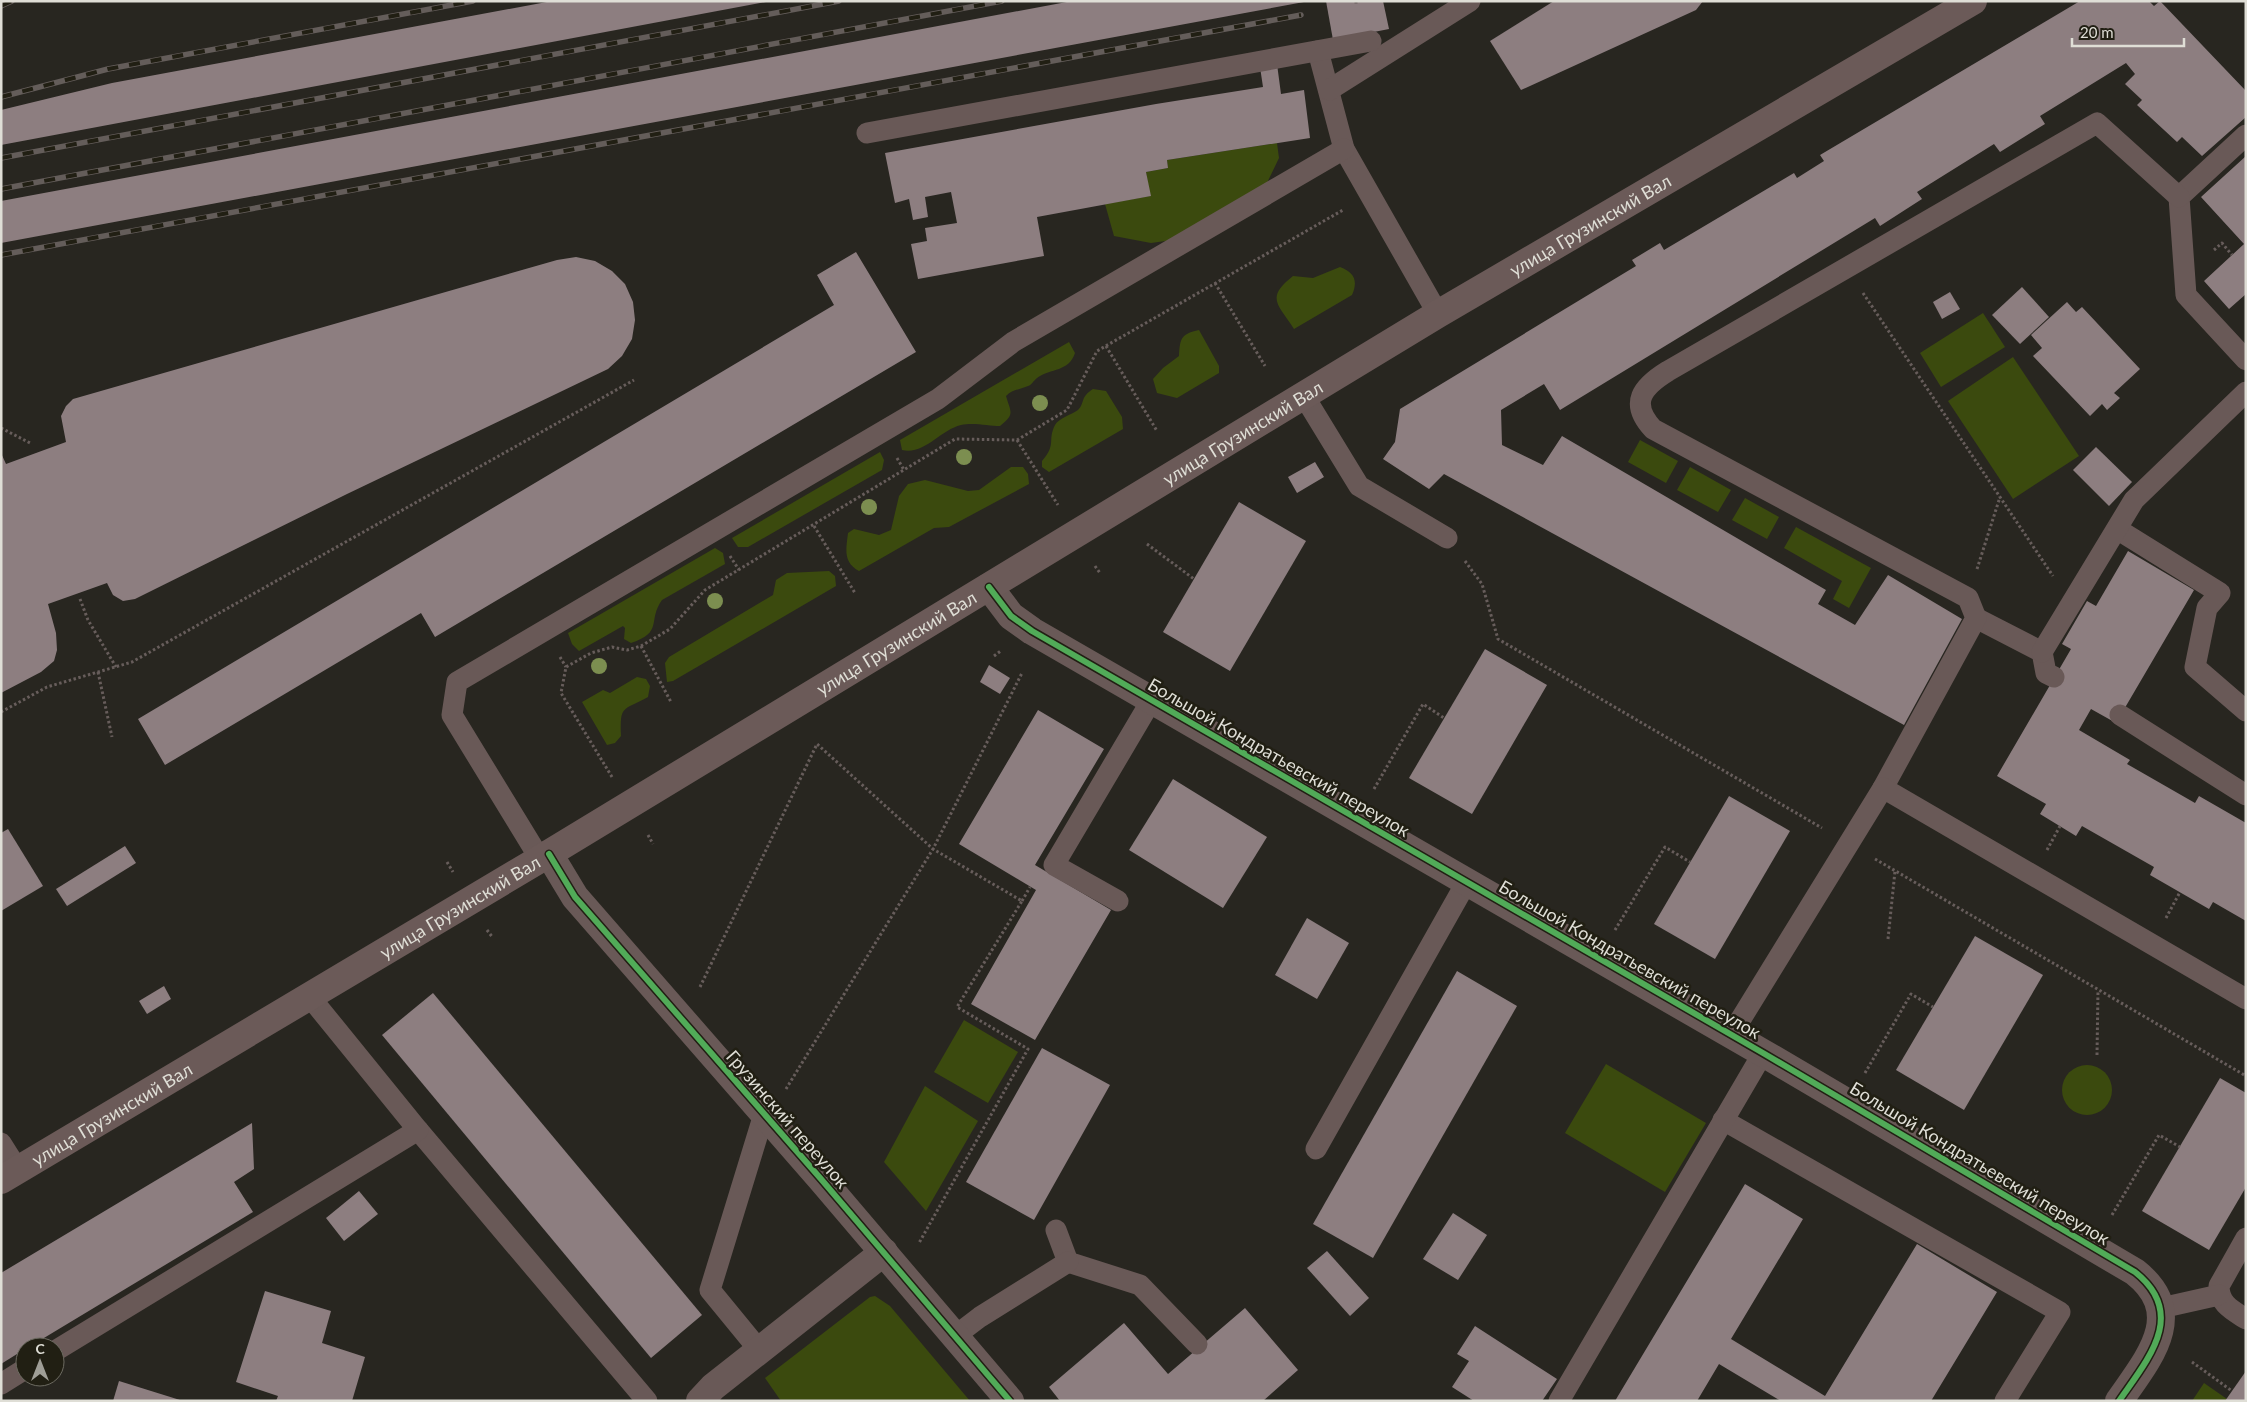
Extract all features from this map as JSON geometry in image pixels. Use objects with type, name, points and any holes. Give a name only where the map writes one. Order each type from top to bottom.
[{"type":"main road","name":"улица Грузинский Вал","points":[[10,1175],[544,856],[1438,314],[1973,1]]},
{"type":"street","name":"Большой Кондратьевский переулок","points":[[989,587],[1011,616],[1032,631],[1356,820],[1763,1053],[2135,1272],[2147,1282],[2156,1294],[2161,1308]]},
{"type":"street","name":"Грузинский переулок","points":[[544,856],[575,897],[884,1252],[1010,1401]]},
{"type":"street","points":[[700,1401],[713,1387],[884,1252]]},
{"type":"street","points":[[2119,1401],[2152,1352],[2162,1323],[2161,1308]]},
{"type":"lane","points":[[1329,90],[1470,1]]},
{"type":"lane","points":[[867,133],[1371,41]]},
{"type":"lane","points":[[1318,51],[1344,149],[1438,314]]},
{"type":"lane","points":[[2042,652],[1976,618],[1968,598],[1663,436],[1647,422],[1641,412],[1642,391],[1657,378],[2096,123],[2179,197],[2186,295],[2246,360]]},
{"type":"lane","points":[[2179,197],[2246,135]]},
{"type":"lane","points":[[544,856],[452,715],[457,682],[938,400],[1013,342],[1344,149]]},
{"type":"lane","points":[[2054,677],[2046,673],[2042,652],[2134,500],[2246,392]]},
{"type":"lane","points":[[1304,396],[1359,486],[1447,538]]},
{"type":"lane","points":[[2117,529],[2220,593],[2207,608],[2194,667],[2246,710]]},
{"type":"lane","points":[[1731,1035],[1883,788],[1976,618]]},
{"type":"lane","points":[[1118,901],[1054,865],[1151,701]]},
{"type":"lane","points":[[2120,715],[2246,796]]},
{"type":"lane","points":[[1883,788],[2246,999]]},
{"type":"lane","points":[[1316,1149],[1466,883]]},
{"type":"lane","points":[[310,997],[418,1130],[647,1401]]},
{"type":"lane","points":[[1559,1401],[1763,1053]]},
{"type":"lane","points":[[760,1351],[710,1290],[764,1114]]},
{"type":"lane","points":[[1723,1120],[2060,1312],[2005,1401]]},
{"type":"lane","points":[[65,1345],[418,1130]]},
{"type":"lane","points":[[1,1143],[10,1175]]},
{"type":"lane","points":[[1056,1230],[1068,1262]]},
{"type":"lane","points":[[2246,1238],[2219,1286],[2219,1295],[2229,1308],[2246,1320]]},
{"type":"lane","points":[[955,1336],[980,1317],[1068,1262],[1140,1285],[1197,1344]]},
{"type":"lane","points":[[2161,1308],[2219,1295]]},
{"type":"lane","points":[[1,1384],[15,1375]]},
{"type":"path","points":[[613,779],[561,693],[566,667],[590,653],[612,647],[627,650],[641,646],[670,629],[705,590],[814,526],[955,439],[1017,440],[1067,410],[1097,351],[1370,194]]},
{"type":"path","points":[[1846,268],[2071,604]]},
{"type":"path","points":[[1215,283],[1265,366]]},
{"type":"path","points":[[1106,346],[1157,431]]},
{"type":"path","points":[[1,712],[47,687],[132,662],[634,380]]},
{"type":"path","points":[[1,428],[32,444]]},
{"type":"path","points":[[1017,440],[1061,510]]},
{"type":"path","points":[[1968,598],[2000,497]]},
{"type":"path","points":[[814,526],[855,593]]},
{"type":"path","points":[[1147,544],[1194,579]]},
{"type":"path","points":[[1095,566],[1100,573]]},
{"type":"path","points":[[80,599],[88,620],[116,667]]},
{"type":"path","points":[[641,646],[671,702]]},
{"type":"path","points":[[98,672],[112,737]]},
{"type":"path","points":[[786,1089],[932,849],[1022,673]]},
{"type":"path","points":[[1356,820],[1423,704],[1444,718]]},
{"type":"path","points":[[700,987],[817,744],[932,849],[1022,901]]},
{"type":"path","points":[[648,835],[653,844]]},
{"type":"path","points":[[1615,930],[1665,847],[1690,862]]},
{"type":"path","points":[[447,862],[455,875]]},
{"type":"path","points":[[1888,939],[1895,871]]},
{"type":"path","points":[[918,1245],[1028,1049],[958,1008],[1030,887]]},
{"type":"path","points":[[487,929],[493,938]]},
{"type":"path","points":[[2096,1055],[2098,990]]},
{"type":"path","points":[[1865,1074],[1911,994],[1933,1008]]},
{"type":"path","points":[[2112,1215],[2159,1135],[2180,1147]]},
{"type":"path","points":[[2192,1362],[2232,1391]]},
{"type":"green space","points":[[1277,143],[1279,158],[1256,206],[1202,236],[1151,243],[1114,236],[1105,204],[1150,196],[1146,172],[1168,168],[1167,160]]},
{"type":"green space","points":[[1340,267],[1349,272],[1354,278],[1355,286],[1352,295],[1294,329],[1279,307],[1277,296],[1279,290],[1293,276],[1313,278]]},
{"type":"green space","points":[[1983,313],[2005,347],[1941,387],[1920,353]]},
{"type":"green space","points":[[1199,330],[1219,366],[1219,373],[1177,398],[1157,393],[1153,379],[1163,368],[1179,356],[1181,341],[1185,335]]},
{"type":"green space","points":[[1069,342],[1075,353],[1068,364],[1042,375],[1029,385],[1006,396],[1010,416],[1000,426],[961,425],[918,449],[902,450],[900,440]]},
{"type":"green space","points":[[2013,357],[2079,456],[2013,499],[1948,401]]},
{"type":"green space","points":[[1093,389],[1106,391],[1122,417],[1123,429],[1049,472],[1042,467],[1042,461],[1051,446],[1055,425],[1062,418],[1078,410],[1084,397]]},
{"type":"green space","points":[[1640,440],[1678,461],[1666,483],[1628,462]]},
{"type":"green space","points":[[880,452],[884,460],[882,470],[748,547],[738,547],[732,538]]},
{"type":"green space","points":[[1011,467],[1023,467],[1028,474],[1029,484],[949,527],[934,528],[859,571],[850,564],[846,550],[848,533],[854,529],[879,535],[891,530],[899,496],[908,484],[925,480],[968,491],[979,490]]},
{"type":"green space","points":[[1690,467],[1731,490],[1718,512],[1677,490]]},
{"type":"green space","points":[[1745,498],[1779,517],[1767,539],[1732,520]]},
{"type":"green space","points":[[1796,527],[1871,568],[1849,608],[1833,599],[1842,581],[1784,548]]},
{"type":"green space","points":[[715,548],[723,553],[725,564],[662,600],[648,635],[631,643],[624,639],[625,628],[623,626],[579,651],[572,644],[568,633]]},
{"type":"green space","points":[[829,571],[835,576],[836,586],[673,681],[667,682],[665,663],[669,657],[773,595],[776,580],[787,573]]},
{"type":"green space","points":[[637,677],[646,679],[650,686],[648,697],[624,710],[621,719],[621,736],[615,743],[607,745],[582,702],[603,690],[610,693]]},
{"type":"green space","points":[[964,1020],[1018,1052],[988,1103],[934,1072]]},
{"type":"green space","points":[[1606,1064],[1706,1123],[1665,1192],[1565,1133]]},
{"type":"green space","points":[[2082,1065],[2092,1065],[2105,1072],[2112,1085],[2112,1095],[2105,1108],[2092,1115],[2082,1115],[2073,1111],[2066,1104],[2062,1095],[2062,1085],[2066,1076],[2073,1069]]},
{"type":"green space","points":[[925,1086],[978,1121],[926,1211],[884,1162]]},
{"type":"green space","points":[[875,1296],[890,1306],[970,1401],[781,1401],[765,1378],[870,1297]]},
{"type":"green space","points":[[2204,1383],[2227,1399],[2225,1401],[2192,1401]]},
{"type":"building","points":[[552,1],[766,2],[1,145],[1,110],[112,83]]},
{"type":"building","points":[[1072,1],[1304,2],[1,243],[1,201]]},
{"type":"building","points":[[1326,1],[1383,1],[1389,29],[1333,40]]},
{"type":"building","points":[[1554,1],[1703,1],[1696,10],[1521,90],[1490,41]]},
{"type":"building","points":[[2080,1],[2149,1],[2154,6],[2160,1],[2246,91],[2246,117],[2202,156],[2182,137],[2177,142],[2137,105],[2142,100],[2125,84],[2135,74],[2126,63],[2040,116],[2045,124],[2000,152],[1994,144],[1917,192],[1922,199],[1880,226],[1875,218],[1560,410],[1544,384],[1501,410],[1502,445],[1543,465],[1562,436],[1826,590],[1818,604],[1855,625],[1888,575],[1962,619],[1904,725],[1444,474],[1429,489],[1383,459],[1395,442],[1400,409],[1636,266],[1632,260],[1660,243],[1664,250],[1794,173],[1797,178],[1824,161],[1820,155]]},
{"type":"building","points":[[1277,64],[1281,94],[1304,90],[1310,138],[1167,160],[1168,168],[1146,172],[1151,196],[1037,217],[1044,256],[918,279],[911,244],[927,241],[925,228],[957,223],[951,192],[925,197],[928,217],[913,220],[909,199],[895,203],[885,153],[1156,104],[1263,87],[1260,67]]},
{"type":"building","points":[[2246,156],[2246,294],[2229,309],[2204,281],[2244,244],[2201,197]]},
{"type":"building","points":[[856,252],[916,352],[435,637],[421,613],[165,765],[138,719],[834,305],[817,275]]},
{"type":"building","points":[[576,257],[595,261],[612,271],[625,284],[633,302],[635,320],[632,339],[622,356],[608,369],[347,494],[135,599],[123,601],[113,595],[107,583],[48,604],[56,633],[57,650],[54,661],[41,672],[1,693],[1,453],[6,464],[66,442],[61,416],[66,406],[73,399],[557,260]]},
{"type":"building","points":[[2022,287],[2049,317],[2020,344],[1992,315]]},
{"type":"building","points":[[1950,292],[1960,309],[1942,319],[1933,302]]},
{"type":"building","points":[[2067,302],[2076,312],[2082,307],[2140,369],[2114,393],[2120,398],[2107,410],[2102,404],[2090,416],[2033,356],[2042,348],[2031,335]]},
{"type":"building","points":[[2096,447],[2132,482],[2109,506],[2073,470]]},
{"type":"building","points":[[1315,462],[1324,477],[1297,493],[1288,477]]},
{"type":"building","points":[[1239,502],[1306,541],[1230,671],[1163,632]]},
{"type":"building","points":[[2128,551],[2194,590],[2116,723],[2091,709],[2079,730],[2130,760],[2127,764],[2195,803],[2199,796],[2246,823],[2246,921],[2213,902],[2209,909],[2150,875],[2154,867],[2082,826],[2076,836],[2040,814],[2046,804],[1997,776],[2071,649],[2062,644],[2087,601],[2096,606]]},
{"type":"building","points":[[1485,649],[1547,685],[1472,814],[1409,778]]},
{"type":"building","points":[[989,665],[1010,678],[1000,694],[980,682]]},
{"type":"building","points":[[1038,710],[1104,749],[1035,865],[1111,910],[1035,1040],[971,1004],[1036,890],[959,844]]},
{"type":"building","points":[[1173,779],[1267,837],[1223,908],[1129,850]]},
{"type":"building","points":[[1729,796],[1790,831],[1715,959],[1654,924]]},
{"type":"building","points":[[8,829],[43,886],[1,911],[1,833]]},
{"type":"building","points":[[125,846],[136,863],[67,906],[56,889]]},
{"type":"building","points":[[1307,918],[1349,943],[1317,999],[1275,975]]},
{"type":"building","points":[[1975,936],[2043,975],[1964,1110],[1896,1070]]},
{"type":"building","points":[[1457,971],[1517,1006],[1373,1258],[1313,1224]]},
{"type":"building","points":[[164,986],[171,999],[147,1014],[139,1001]]},
{"type":"building","points":[[433,993],[702,1315],[651,1358],[382,1035]]},
{"type":"building","points":[[1042,1048],[1110,1085],[1034,1220],[966,1182]]},
{"type":"building","points":[[2220,1078],[2246,1093],[2246,1187],[2209,1250],[2142,1211]]},
{"type":"building","points":[[252,1123],[254,1169],[234,1182],[253,1212],[46,1337],[15,1337],[15,1355],[1,1364],[1,1273]]},
{"type":"building","points":[[1745,1184],[1803,1219],[1731,1339],[1825,1396],[1917,1244],[1997,1292],[1931,1401],[1781,1401],[1719,1364],[1697,1401],[1615,1401]]},
{"type":"building","points":[[359,1191],[378,1214],[344,1241],[326,1218]]},
{"type":"building","points":[[1453,1213],[1487,1235],[1458,1280],[1423,1259]]},
{"type":"building","points":[[1327,1251],[1369,1298],[1350,1316],[1307,1268]]},
{"type":"building","points":[[265,1291],[331,1311],[322,1343],[365,1357],[352,1401],[276,1401],[278,1396],[236,1382]]},
{"type":"building","points":[[1245,1308],[1298,1370],[1263,1401],[1060,1401],[1049,1387],[1124,1323],[1168,1374]]},
{"type":"building","points":[[1475,1326],[1557,1379],[1542,1401],[1474,1401],[1452,1387],[1469,1361],[1457,1354]]},
{"type":"building","points":[[2246,1371],[2246,1401],[2225,1401]]},
{"type":"building","points":[[119,1381],[180,1400],[180,1401],[113,1401]]},
{"type":"railway","points":[[1,6],[12,1]]},
{"type":"railway","points":[[1,97],[108,69],[473,1]]},
{"type":"railway","points":[[1,158],[839,1]]},
{"type":"railway","points":[[1,189],[1002,1]]},
{"type":"railway","points":[[1,255],[1301,15]]},
{"type":"cycle path","points":[[989,587],[1011,616],[1032,631],[1763,1053],[2135,1272],[2151,1288],[2159,1304],[2161,1320],[2158,1336],[2151,1353],[2119,1401]]},
{"type":"cycle path","points":[[549,854],[575,897],[821,1179],[1010,1401]]}]
